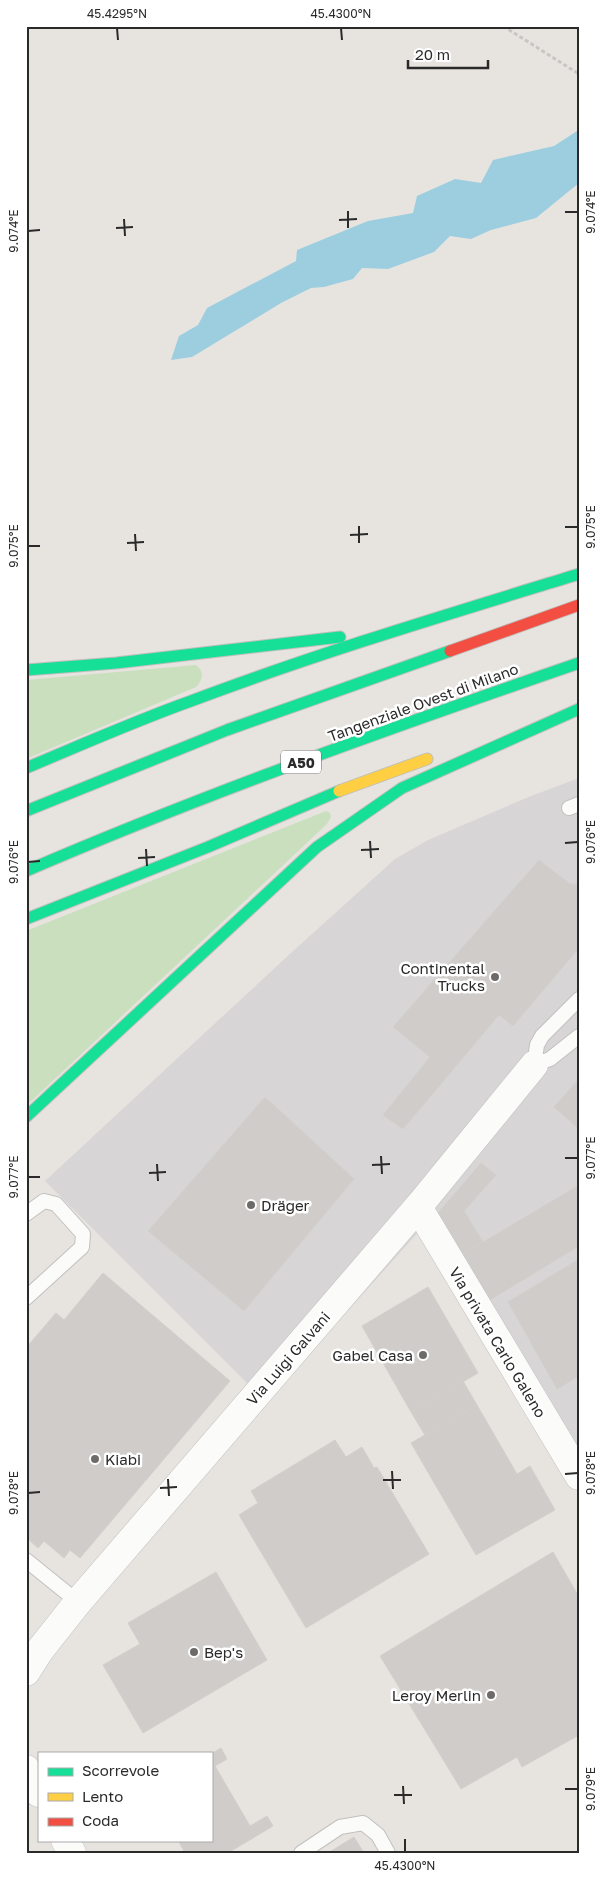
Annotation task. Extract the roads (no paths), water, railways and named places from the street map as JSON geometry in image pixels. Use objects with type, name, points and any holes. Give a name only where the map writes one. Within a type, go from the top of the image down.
[{"type":"highway","points":[[26,768],[142,719],[401,628],[579,574]]},
{"type":"highway","points":[[26,811],[227,730],[579,604]]},
{"type":"highway","points":[[26,670],[249,649],[401,628]]},
{"type":"highway","name":"Tangenziale Ovest di Milano","points":[[26,871],[242,784],[410,721],[579,663]]},
{"type":"highway","points":[[478,741],[579,707]]},
{"type":"highway","points":[[26,1117],[317,846],[402,788],[579,707]]},
{"type":"highway","points":[[26,919],[208,847],[349,787],[441,754]]},
{"type":"street","name":"Via Luigi Galvani","points":[[31,1660],[78,1602],[418,1207],[534,1064]]},
{"type":"street","name":"Via privata Carlo Galeno","points":[[418,1207],[579,1476]]},
{"type":"lane","points":[[579,999],[542,1036],[537,1046],[534,1064],[550,1059],[579,1036]]},
{"type":"lane","points":[[26,1214],[44,1201],[56,1204],[83,1234],[82,1247],[26,1298]]},
{"type":"lane","points":[[26,1560],[78,1602]]},
{"type":"lane","points":[[301,1853],[340,1827],[363,1823],[378,1835],[388,1853]]},
{"type":"water","points":[[577,131],[579,133],[579,183],[536,218],[491,230],[471,239],[450,236],[434,252],[388,269],[362,268],[353,279],[324,287],[311,288],[281,303],[192,357],[171,360],[179,336],[198,325],[207,308],[296,261],[297,250],[368,221],[413,213],[417,196],[455,179],[481,183],[493,160],[554,146]]},
{"type":"place","name":"Continental Trucks","points":[[495,977]]},
{"type":"place","name":"Dräger","points":[[251,1205]]},
{"type":"place","name":"Gabel Casa","points":[[423,1355]]},
{"type":"place","name":"Kiabi","points":[[95,1459]]},
{"type":"place","name":"Bep's","points":[[194,1652]]},
{"type":"place","name":"Leroy Merlin","points":[[491,1695]]}]
